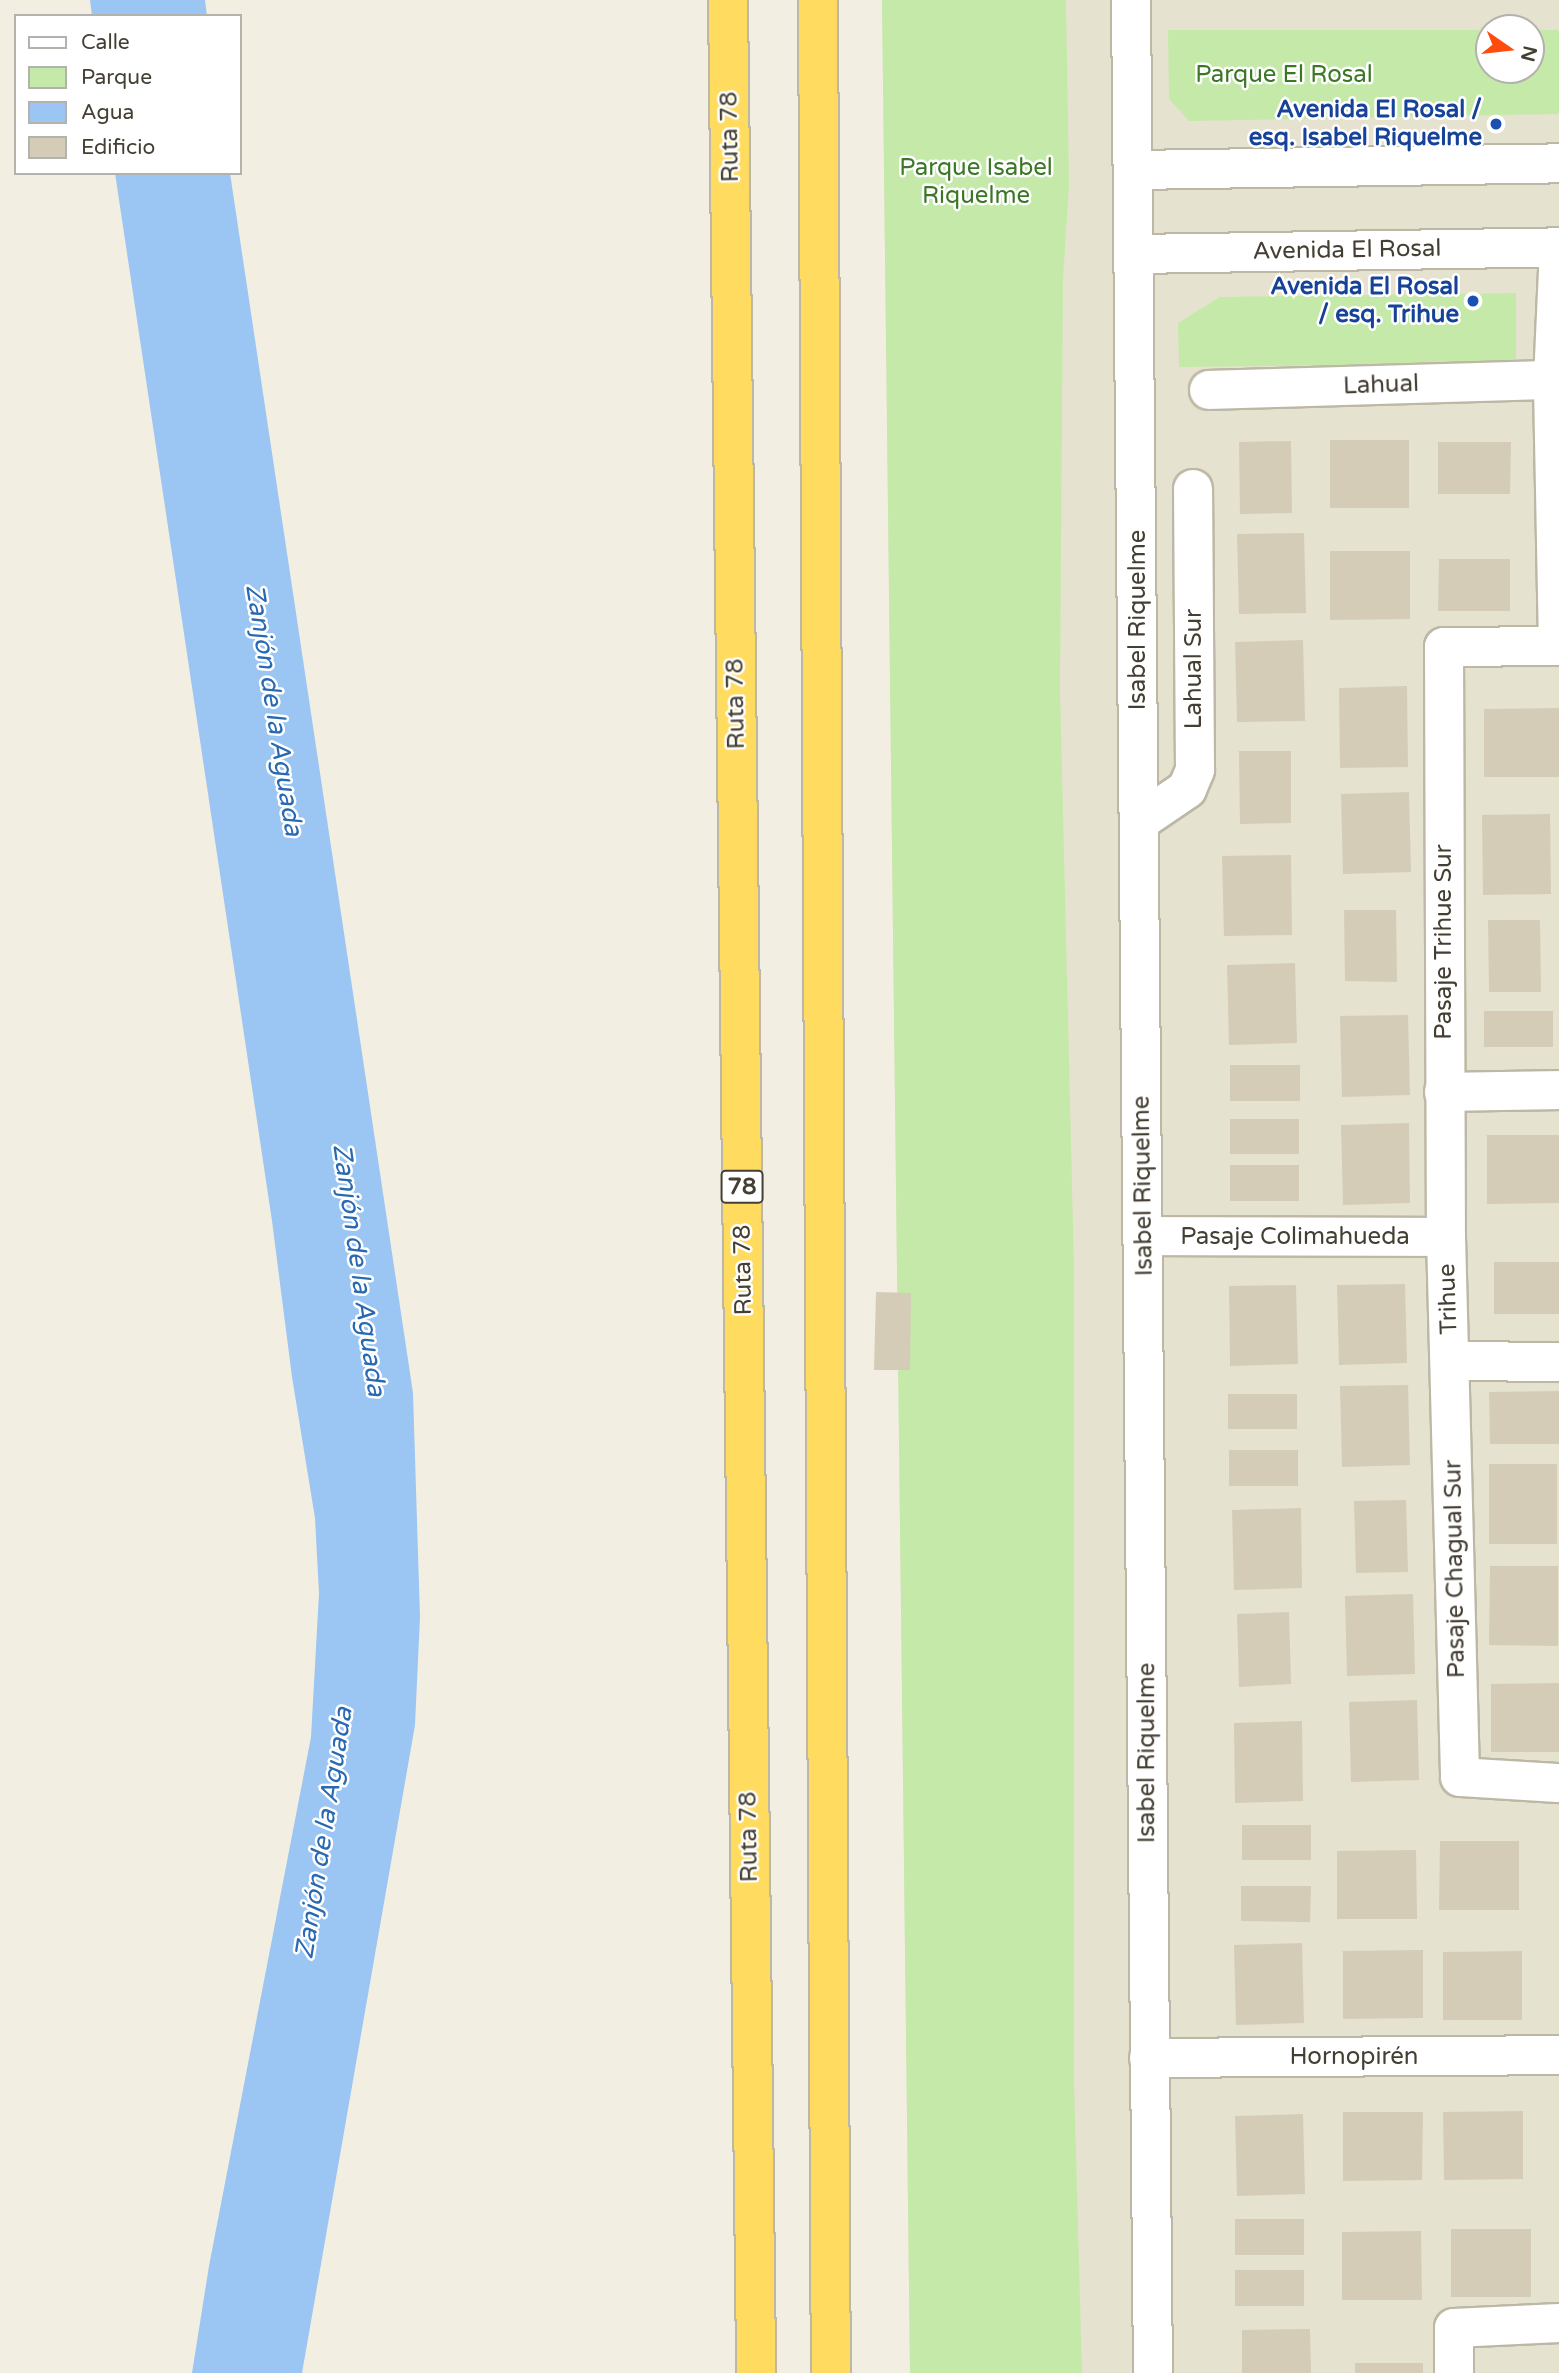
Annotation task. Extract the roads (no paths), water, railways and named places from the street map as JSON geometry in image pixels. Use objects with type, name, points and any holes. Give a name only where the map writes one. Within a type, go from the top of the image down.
[{"type":"highway","name":"Ruta 78","points":[[728,0],[756,2373]]},
{"type":"highway","points":[[818,0],[831,2373]]},
{"type":"street","name":"Isabel Riquelme","points":[[1131,0],[1135,170],[1153,2373]]},
{"type":"street","points":[[1135,170],[1559,163]]},
{"type":"street","points":[[1559,247],[1553,380],[1559,646]]},
{"type":"street","name":"Avenida El Rosal","points":[[1135,254],[1559,247]]},
{"type":"street","name":"Lahual","points":[[1209,390],[1553,380]]},
{"type":"street","name":"Lahual Sur","points":[[1140,821],[1187,789],[1195,770],[1193,489]]},
{"type":"street","name":"Pasaje Trihue Sur","points":[[1446,1237],[1444,647],[1559,646]]},
{"type":"street","points":[[1444,1091],[1559,1090]]},
{"type":"street","name":"Pasaje Colimahueda","points":[[1144,1236],[1446,1237]]},
{"type":"street","name":"Trihue","points":[[1446,1237],[1450,1361]]},
{"type":"street","points":[[1450,1361],[1559,1362]]},
{"type":"street","name":"Pasaje Chagual Sur","points":[[1450,1361],[1460,1777],[1559,1783]]},
{"type":"street","name":"Hornopirén","points":[[1149,2058],[1559,2055]]},
{"type":"street","points":[[1454,2373],[1454,2328],[1559,2323]]},
{"type":"water","points":[[90,0],[205,0],[207,14],[92,14]]},
{"type":"water","name":"Zanjón de la Aguada","points":[[115,175],[230,175],[413,1393],[420,1617],[415,1725],[302,2373],[192,2373],[209,2266],[311,1737],[319,1593],[315,1518],[292,1377],[272,1221]]},
{"type":"place","name":"Avenida El Rosal / esq. Isabel Riquelme","points":[[1496,124]]},
{"type":"place","name":"Avenida El Rosal / esq. Trihue","points":[[1473,301]]},
{"type":"park label","name":"Parque El Rosal","points":[[1284,75]]},
{"type":"park label","name":"Parque Isabel Riquelme","points":[[976,182]]}]
